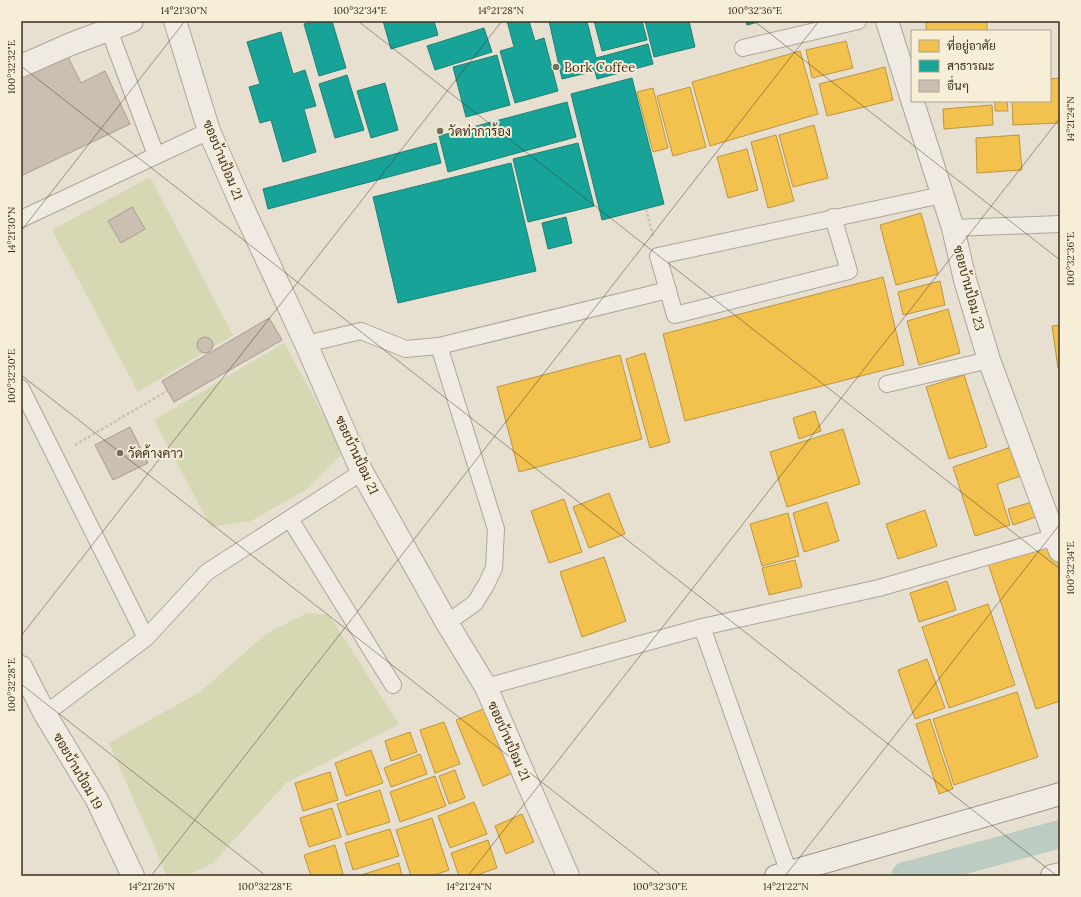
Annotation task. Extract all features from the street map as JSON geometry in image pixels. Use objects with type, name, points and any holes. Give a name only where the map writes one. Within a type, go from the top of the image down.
[{"type":"street","points":[[21,66],[132,21]]},
{"type":"street","name":"ซอยบ้านป้อม 21","points":[[175,21],[209,131],[245,213],[306,344],[362,472],[447,623],[486,686],[568,876]]},
{"type":"street","name":"ซอยบ้านป้อม 23","points":[[887,21],[911,97]]},
{"type":"street","name":"ซอยบ้านป้อม 23","points":[[913,102],[953,228],[965,280],[990,360],[1057,544]]},
{"type":"street","name":"ซอยบ้านป้อม 19","points":[[21,667],[45,714],[97,800],[133,876]]},
{"type":"street","points":[[782,874],[1060,794]]},
{"type":"street","points":[[1052,876],[1060,874]]},
{"type":"lane","points":[[742,48],[858,21]]},
{"type":"lane","points":[[109,30],[156,155]]},
{"type":"lane","points":[[21,219],[209,131]]},
{"type":"lane","points":[[833,217],[849,272],[675,315],[658,256],[833,217],[942,195]]},
{"type":"lane","points":[[953,228],[1060,224]]},
{"type":"lane","points":[[306,344],[361,331],[406,349],[439,346],[668,290]]},
{"type":"lane","points":[[439,346],[496,529],[494,568],[486,586],[475,603],[447,623]]},
{"type":"lane","points":[[887,384],[990,360]]},
{"type":"lane","points":[[21,388],[146,638]]},
{"type":"lane","points":[[45,714],[146,638],[207,572],[362,472]]},
{"type":"lane","points":[[290,519],[394,685]]},
{"type":"lane","points":[[486,686],[702,627],[879,588],[1057,544]]},
{"type":"lane","points":[[702,627],[782,874]]},
{"type":"path","points":[[646,208],[658,256]]},
{"type":"path","points":[[55,457],[167,391]]},
{"type":"green space","points":[[150,177],[233,335],[138,392],[52,230]]},
{"type":"green space","points":[[284,343],[344,452],[307,489],[251,521],[211,527],[154,420]]},
{"type":"green space","points":[[307,613],[329,615],[399,724],[286,783],[213,863],[186,876],[167,876],[109,743],[200,692],[266,634]]},
{"type":"building: ที่อยู่อาศัย","points":[[926,21],[987,21],[987,30],[926,30]]},
{"type":"building: ที่อยู่อาศัย","points":[[846,41],[853,68],[812,78],[806,50]]},
{"type":"building: ที่อยู่อาศัย","points":[[800,51],[818,114],[710,146],[692,82]]},
{"type":"building: ที่อยู่อาศัย","points":[[885,67],[893,100],[827,116],[819,84]]},
{"type":"building: ที่อยู่อาศัย","points":[[1060,78],[1060,123],[1013,125],[1012,102],[1051,102],[1051,79]]},
{"type":"building: ที่อยู่อาศัย","points":[[690,87],[706,147],[673,156],[657,96]]},
{"type":"building: ที่อยู่อาศัย","points":[[653,88],[668,148],[653,152],[637,92]]},
{"type":"building: ที่อยู่อาศัย","points":[[995,102],[1007,102],[1008,111],[995,111]]},
{"type":"building: ที่อยู่อาศัย","points":[[992,105],[993,125],[944,129],[943,109]]},
{"type":"building: ที่อยู่อาศัย","points":[[814,125],[828,178],[793,187],[779,135]]},
{"type":"building: ที่อยู่อาศัย","points":[[776,135],[794,201],[768,208],[751,142]]},
{"type":"building: ที่อยู่อาศัย","points":[[1019,135],[1022,170],[977,173],[976,138]]},
{"type":"building: ที่อยู่อาศัย","points":[[747,149],[758,190],[728,198],[717,157]]},
{"type":"building: ที่อยู่อาศัย","points":[[921,213],[938,274],[896,285],[880,225]]},
{"type":"building: ที่อยู่อาศัย","points":[[883,277],[904,365],[685,421],[663,334]]},
{"type":"building: ที่อยู่อาศัย","points":[[940,281],[945,305],[903,315],[898,292]]},
{"type":"building: ที่อยู่อาศัย","points":[[948,309],[960,353],[919,365],[907,321]]},
{"type":"building: ที่อยู่อาศัย","points":[[1060,325],[1060,368],[1058,368],[1052,326]]},
{"type":"building: ที่อยู่อาศัย","points":[[645,353],[670,442],[650,448],[626,359]]},
{"type":"building: ที่อยู่อาศัย","points":[[620,355],[642,439],[519,472],[497,387]]},
{"type":"building: ที่อยู่อาศัย","points":[[964,375],[987,447],[949,459],[926,387]]},
{"type":"building: ที่อยู่อาศัย","points":[[815,411],[821,431],[799,439],[793,418]]},
{"type":"building: ที่อยู่อาศัย","points":[[843,429],[860,484],[787,507],[770,452]]},
{"type":"building: ที่อยู่อาศัย","points":[[1014,446],[1024,475],[997,484],[1010,525],[975,536],[953,467]]},
{"type":"building: ที่อยู่อาศัย","points":[[609,493],[625,534],[589,548],[573,507]]},
{"type":"building: ที่อยู่อาศัย","points":[[564,499],[582,552],[549,563],[531,511]]},
{"type":"building: ที่อยู่อาศัย","points":[[827,502],[839,541],[804,552],[793,513]]},
{"type":"building: ที่อยู่อาศัย","points":[[1032,502],[1036,517],[1013,525],[1008,509]]},
{"type":"building: ที่อยู่อาศัย","points":[[925,510],[937,546],[898,559],[886,524]]},
{"type":"building: ที่อยู่อาศัย","points":[[788,513],[799,556],[762,566],[750,524]]},
{"type":"building: ที่อยู่อาศัย","points":[[1054,541],[1060,558],[1060,701],[1036,709],[988,563]]},
{"type":"building: ที่อยู่อาศัย","points":[[604,557],[626,621],[582,637],[560,572]]},
{"type":"building: ที่อยู่อาศัย","points":[[795,560],[802,587],[769,595],[762,568]]},
{"type":"building: ที่อยู่อาศัย","points":[[947,581],[956,610],[919,622],[910,593]]},
{"type":"building: ที่อยู่อาศัย","points":[[988,604],[1015,685],[949,708],[922,627]]},
{"type":"building: ที่อยู่อาศัย","points":[[927,659],[945,708],[915,719],[898,670]]},
{"type":"building: ที่อยู่อาศัย","points":[[1017,692],[1038,757],[954,785],[933,719]]},
{"type":"building: ที่อยู่อาศัย","points":[[488,707],[515,772],[483,786],[456,720]]},
{"type":"building: ที่อยู่อาศัย","points":[[930,719],[953,789],[939,794],[916,724]]},
{"type":"building: ที่อยู่อาศัย","points":[[444,722],[460,764],[435,773],[420,730]]},
{"type":"building: ที่อยู่อาศัย","points":[[410,732],[417,752],[391,761],[385,741]]},
{"type":"building: ที่อยู่อาศัย","points":[[371,750],[383,783],[346,796],[335,763]]},
{"type":"building: ที่อยู่อาศัย","points":[[420,754],[427,774],[391,787],[384,768]]},
{"type":"building: ที่อยู่อาศัย","points":[[455,770],[465,798],[449,804],[439,776]]},
{"type":"building: ที่อยู่อาศัย","points":[[330,772],[338,800],[303,811],[295,783]]},
{"type":"building: ที่อยู่อาศัย","points":[[435,776],[446,806],[400,822],[390,792]]},
{"type":"building: ที่อยู่อาศัย","points":[[380,790],[390,822],[347,835],[337,804]]},
{"type":"building: ที่อยู่อาศัย","points":[[474,802],[487,834],[450,848],[438,816]]},
{"type":"building: ที่อยู่อาศัย","points":[[332,808],[341,837],[309,847],[300,818]]},
{"type":"building: ที่อยู่อาศัย","points":[[522,814],[534,842],[506,854],[495,826]]},
{"type":"building: ที่อยู่อาศัย","points":[[432,818],[449,870],[432,876],[411,876],[396,830]]},
{"type":"building: ที่อยู่อาศัย","points":[[390,829],[399,856],[353,870],[345,843]]},
{"type":"building: ที่อยู่อาศัย","points":[[488,840],[497,868],[474,876],[459,876],[451,853]]},
{"type":"building: ที่อยู่อาศัย","points":[[335,845],[343,874],[336,876],[311,876],[304,855]]},
{"type":"building: ที่อยู่อาศัย","points":[[399,863],[402,876],[358,876]]},
{"type":"building: สาธารณะ","points":[[314,21],[332,21],[346,68],[319,76],[304,24]]},
{"type":"building: สาธารณะ","points":[[383,21],[434,21],[438,35],[391,49]]},
{"type":"building: สาธารณะ","points":[[507,21],[529,21],[535,41],[544,38],[558,91],[515,103],[500,51],[514,47]]},
{"type":"building: สาธารณะ","points":[[549,21],[587,21],[596,58],[648,44],[653,64],[597,79],[595,71],[562,79]]},
{"type":"building: สาธารณะ","points":[[594,21],[642,21],[647,40],[602,51]]},
{"type":"building: สาธารณะ","points":[[645,21],[689,21],[695,47],[654,57]]},
{"type":"building: สาธารณะ","points":[[746,21],[762,21],[747,25]]},
{"type":"building: สาธารณะ","points":[[484,28],[492,52],[435,70],[427,46]]},
{"type":"building: สาธารณะ","points":[[281,32],[293,74],[305,70],[316,106],[304,109],[316,152],[283,162],[271,120],[260,123],[249,87],[260,84],[247,42]]},
{"type":"building: สาธารณะ","points":[[497,55],[510,105],[466,117],[453,67]]},
{"type":"building: สาธารณะ","points":[[347,75],[364,130],[335,138],[319,84]]},
{"type":"building: สาธารณะ","points":[[632,78],[664,204],[602,220],[571,94]]},
{"type":"building: สาธารณะ","points":[[385,83],[398,130],[371,138],[357,91]]},
{"type":"building: สาธารณะ","points":[[567,102],[576,137],[448,172],[439,136]]},
{"type":"building: สาธารณะ","points":[[436,143],[441,163],[268,209],[263,189]]},
{"type":"building: สาธารณะ","points":[[578,143],[594,206],[528,222],[513,159]]},
{"type":"building: สาธารณะ","points":[[511,163],[536,271],[398,303],[373,197]]},
{"type":"building: สาธารณะ","points":[[566,217],[572,243],[548,249],[542,223]]},
{"type":"building: อื่นๆ","points":[[67,55],[81,83],[105,71],[130,124],[21,176],[21,77]]},
{"type":"building: อื่นๆ","points":[[132,207],[145,229],[121,243],[108,221]]},
{"type":"building: อื่นๆ","points":[[269,318],[282,340],[174,402],[162,381]]},
{"type":"building: อื่นๆ","points":[[205,337],[211,339],[213,345],[211,351],[205,353],[199,351],[197,345],[199,339]]},
{"type":"building: อื่นๆ","points":[[130,427],[148,463],[113,480],[95,445]]},
{"type":"waterway","points":[[905,876],[1060,834]]},
{"type":"place","name":"Bork Coffee","points":[[556,67]]},
{"type":"place","name":"วัดท่าการ้อง","points":[[440,131]]},
{"type":"place","name":"วัดค้างคาว","points":[[120,453]]}]
